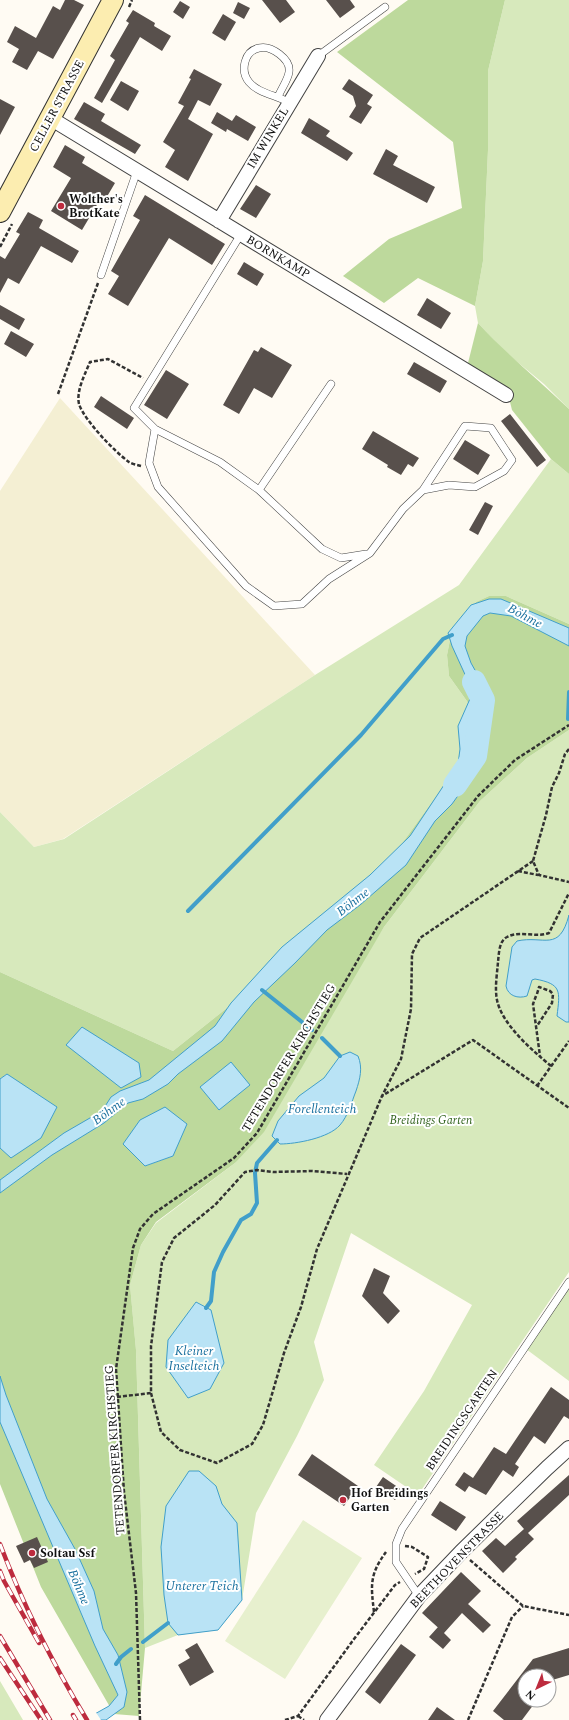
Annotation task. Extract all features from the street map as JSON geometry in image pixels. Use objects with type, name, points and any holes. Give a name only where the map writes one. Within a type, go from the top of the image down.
[{"type":"main road","name":"CELLER STRASSE","points":[[0,212],[113,0]]},
{"type":"street","name":"IM WINKEL","points":[[219,221],[284,100],[318,56]]},
{"type":"street","name":"BORNKAMP","points":[[50,118],[506,394]]},
{"type":"street","name":"BEETHOVENSTRASSE","points":[[327,1720],[419,1596],[547,1468],[569,1448]]},
{"type":"lane","points":[[318,56],[385,7]]},
{"type":"lane","points":[[260,48],[266,48],[278,53],[286,60],[290,71],[284,100],[258,89],[250,83],[245,76],[245,61],[253,51],[260,48]]},
{"type":"lane","points":[[101,275],[137,171]]},
{"type":"lane","points":[[241,234],[134,408],[155,429],[220,462],[259,490],[322,549],[341,558],[370,553]]},
{"type":"lane","points":[[259,490],[331,384]]},
{"type":"lane","points":[[155,429],[149,463],[158,487],[246,586],[274,606],[302,604],[329,579],[370,553],[403,508],[423,490],[465,426],[490,428],[512,460],[504,471],[475,487],[449,485],[423,490]]},
{"type":"lane","name":"BREIDINGSGARTEN","points":[[419,1596],[396,1562],[396,1544],[402,1529],[569,1282]]},
{"type":"path","points":[[58,394],[101,275]]},
{"type":"path","points":[[149,463],[140,466],[130,463],[90,423],[79,403],[81,383],[90,362],[108,359],[151,382]]},
{"type":"path","name":"TETENDORFER KIRCHSTIEG","points":[[140,1720],[136,1593],[124,1492],[116,1369],[133,1248],[140,1229],[153,1214],[234,1158],[257,1133],[385,916],[478,796],[515,760],[569,725]]},
{"type":"path","points":[[539,875],[533,861],[552,787],[559,773],[565,754],[569,749]]},
{"type":"path","points":[[347,1174],[312,1171],[273,1172],[256,1170],[245,1172],[215,1204],[174,1238],[162,1262],[151,1346],[151,1393],[161,1432],[180,1450],[217,1463],[252,1444],[263,1425],[284,1353],[301,1307],[316,1249],[347,1174],[382,1096],[401,1059],[411,1009],[412,954],[420,938],[533,861]]},
{"type":"path","points":[[518,871],[569,882]]},
{"type":"path","points":[[551,1066],[504,1019],[498,1004],[496,990],[499,951],[501,942],[506,937],[514,934],[544,935],[549,933],[569,893]]},
{"type":"path","points":[[537,1026],[552,1002],[553,994],[550,991],[539,987],[533,1004],[537,1026],[537,1044],[540,1056]]},
{"type":"path","points":[[382,1096],[473,1040],[569,1108]]},
{"type":"path","points":[[537,1086],[569,1041]]},
{"type":"path","points":[[117,1397],[151,1393]]},
{"type":"path","points":[[462,1552],[523,1606],[569,1615]]},
{"type":"path","points":[[468,1720],[512,1617],[523,1606]]},
{"type":"path","points":[[285,1720],[298,1716],[374,1612]]},
{"type":"path","points":[[298,1716],[304,1720]]},
{"type":"shaded area","points":[[60,398],[315,675],[63,839],[34,847],[0,812],[0,491]]},
{"type":"green space","points":[[408,0],[505,0],[488,71],[488,150],[483,261],[475,306],[418,278],[384,303],[343,276],[389,239],[462,208],[453,142],[337,52]]},
{"type":"green space","points":[[505,0],[569,0],[569,409],[544,384],[503,350],[478,323],[475,306],[483,261],[488,150],[488,71]]},
{"type":"green space","points":[[478,323],[511,356],[569,409],[569,474],[551,459],[512,410],[508,394],[468,363]]},
{"type":"green space","points":[[551,459],[569,474],[569,624],[506,596],[489,596],[476,602],[452,630],[447,655],[449,676],[474,711],[469,751],[390,860],[242,996],[173,1051],[0,972],[0,812],[34,847],[64,839],[315,675],[459,585]]},
{"type":"green space","points":[[489,596],[506,596],[569,624],[569,730],[527,758],[480,801],[384,927],[264,1132],[235,1163],[156,1222],[141,1245],[130,1285],[136,1350],[145,1648],[139,1716],[114,1714],[41,1587],[0,1484],[0,1148],[11,1157],[7,1074],[0,1079],[0,972],[173,1051],[242,996],[390,860],[469,751],[474,711],[449,676],[447,655],[452,630],[476,602]],"holes":[[[123,1144],[173,1156],[145,1166]]]},
{"type":"green space","name":"Breidings Garten","points":[[569,730],[569,1272],[418,1495],[374,1465],[424,1391],[472,1305],[351,1233],[314,1342],[324,1380],[297,1436],[256,1513],[242,1600],[218,1630],[178,1635],[145,1648],[136,1350],[130,1285],[141,1245],[156,1223],[235,1163],[384,927],[480,801],[527,758]]},
{"type":"green space","points":[[569,1286],[569,1381],[526,1349]]},
{"type":"green space","points":[[303,1520],[362,1558],[285,1679],[225,1641]]},
{"type":"green space","points":[[0,1681],[23,1720],[0,1720]]},
{"type":"water","points":[[489,599],[501,599],[569,628],[569,646],[511,616],[490,613],[483,616],[467,636],[465,646],[471,663],[480,679],[485,696],[484,707],[477,721],[473,762],[462,790],[452,804],[435,821],[406,865],[360,905],[327,930],[254,1002],[222,1041],[178,1074],[168,1084],[143,1099],[128,1103],[104,1123],[52,1155],[0,1193],[0,1180],[64,1133],[102,1111],[111,1097],[120,1091],[149,1080],[215,1026],[231,1003],[282,947],[370,875],[410,836],[458,764],[460,749],[458,726],[473,692],[452,646],[448,633],[471,605]]},
{"type":"water","points":[[569,915],[569,1022],[566,1022],[557,1016],[559,1000],[557,990],[555,986],[550,983],[535,979],[532,980],[527,996],[520,997],[511,994],[506,986],[512,947],[517,941],[549,940],[555,938],[565,927]]},
{"type":"water","points":[[82,1027],[139,1063],[141,1077],[121,1088],[66,1045]]},
{"type":"water","name":"Forellenteich","points":[[350,1052],[358,1056],[360,1060],[359,1082],[350,1108],[340,1125],[335,1130],[320,1137],[295,1143],[280,1144],[272,1136],[278,1121],[299,1096],[324,1078],[340,1056]]},
{"type":"water","points":[[231,1062],[250,1085],[219,1110],[200,1087]]},
{"type":"water","points":[[7,1074],[57,1107],[41,1138],[11,1158],[0,1148],[0,1079]]},
{"type":"water","points":[[165,1107],[187,1124],[173,1156],[145,1166],[123,1144],[140,1120]]},
{"type":"water","name":"Kleiner Inselteich","points":[[196,1302],[211,1310],[224,1363],[210,1389],[188,1398],[166,1367],[168,1340]]},
{"type":"water","points":[[0,1376],[47,1499],[75,1549],[94,1591],[103,1629],[118,1655],[127,1692],[124,1707],[106,1720],[84,1720],[109,1706],[118,1695],[95,1646],[0,1422]]},
{"type":"water","name":"Unterer Teich","points":[[189,1471],[199,1471],[216,1486],[222,1504],[237,1523],[242,1600],[218,1630],[178,1635],[168,1623],[164,1595],[161,1547],[166,1506]]},
{"type":"pier","points":[[95,1711],[101,1720],[82,1720],[83,1718]]},
{"type":"building","points":[[65,0],[74,0],[84,5],[53,59],[38,51],[27,70],[12,62],[19,49],[7,42],[15,26],[36,38],[53,6],[60,10]]},
{"type":"building","points":[[262,0],[286,0],[295,12],[280,23]]},
{"type":"building","points":[[326,0],[350,0],[355,7],[340,18]]},
{"type":"building","points":[[180,1],[190,7],[183,19],[173,12]]},
{"type":"building","points":[[238,2],[250,8],[244,19],[233,13]]},
{"type":"building","points":[[133,10],[155,23],[154,26],[171,36],[162,51],[140,37],[102,103],[94,98],[115,60],[110,56],[129,23],[126,21]]},
{"type":"building","points":[[223,14],[236,22],[225,41],[212,33]]},
{"type":"building","points":[[194,69],[222,84],[210,106],[198,100],[188,119],[213,134],[188,181],[165,167],[175,150],[163,142],[184,106],[178,103],[191,79],[189,78]]},
{"type":"building","points":[[349,79],[373,95],[367,104],[372,107],[361,124],[349,117],[356,106],[353,96],[342,89]]},
{"type":"building","points":[[121,81],[139,91],[128,111],[110,100]]},
{"type":"building","points":[[0,99],[15,107],[0,135]]},
{"type":"building","points":[[84,102],[105,114],[101,121],[141,145],[135,154],[74,119]]},
{"type":"building","points":[[217,112],[232,121],[236,115],[256,127],[248,141],[227,129],[226,132],[211,123]]},
{"type":"building","points":[[309,118],[330,131],[326,136],[353,153],[347,161],[301,133]]},
{"type":"building","points":[[65,145],[85,157],[82,163],[115,183],[105,200],[101,198],[82,230],[51,211],[71,178],[53,167]]},
{"type":"building","points":[[386,149],[398,156],[393,165],[435,187],[427,203],[373,174]]},
{"type":"building","points":[[256,185],[271,194],[256,218],[240,209]]},
{"type":"building","points":[[145,195],[225,244],[212,265],[169,238],[128,306],[108,294],[119,276],[111,271],[140,220],[133,216]]},
{"type":"building","points":[[28,212],[43,220],[39,228],[79,251],[72,263],[41,246],[19,284],[8,278],[0,293],[0,256],[5,259],[20,234],[16,232]]},
{"type":"building","points":[[244,262],[264,274],[257,286],[237,274]]},
{"type":"building","points":[[427,298],[451,313],[441,329],[417,315]]},
{"type":"building","points":[[0,305],[25,319],[19,330],[0,319]]},
{"type":"building","points":[[11,331],[34,344],[26,357],[4,344]]},
{"type":"building","points":[[261,347],[292,365],[272,398],[254,388],[239,414],[223,405],[254,350],[258,352]]},
{"type":"building","points":[[414,362],[447,381],[440,393],[407,374]]},
{"type":"building","points":[[166,370],[189,384],[167,419],[144,405]]},
{"type":"building","points":[[101,396],[134,418],[127,429],[94,407]]},
{"type":"building","points":[[510,414],[546,460],[537,467],[501,421]]},
{"type":"building","points":[[373,431],[419,458],[413,467],[408,464],[401,475],[362,449]]},
{"type":"building","points":[[465,440],[490,455],[478,475],[453,459]]},
{"type":"building","points":[[485,502],[493,506],[478,535],[469,530]]},
{"type":"building","points":[[374,1268],[390,1276],[383,1293],[400,1311],[388,1324],[362,1296]]},
{"type":"building","points":[[551,1387],[569,1400],[569,1419],[564,1416],[545,1444],[534,1436],[515,1464],[519,1467],[513,1477],[503,1470],[486,1495],[469,1486],[465,1492],[455,1485],[464,1472],[473,1478],[494,1447],[506,1454]]},
{"type":"building","points":[[312,1454],[358,1486],[344,1506],[298,1475]]},
{"type":"building","points":[[569,1475],[569,1495],[528,1533],[534,1539],[515,1557],[517,1559],[503,1573],[482,1551],[496,1538],[505,1546],[524,1529],[517,1521]]},
{"type":"building","points":[[383,1477],[402,1490],[395,1500],[376,1487]]},
{"type":"building","points":[[440,1501],[466,1517],[456,1531],[431,1515]]},
{"type":"building","name":"Soltau Ssf","points":[[37,1537],[48,1562],[34,1568],[30,1560],[24,1563],[16,1546]]},
{"type":"building","points":[[461,1572],[481,1591],[468,1604],[491,1625],[483,1633],[462,1613],[444,1633],[422,1613]]},
{"type":"building","points":[[438,1627],[451,1640],[443,1649],[429,1637]]},
{"type":"building","points":[[197,1643],[214,1672],[190,1686],[178,1665],[190,1658],[185,1650]]},
{"type":"building","points":[[401,1644],[416,1655],[380,1704],[365,1692]]},
{"type":"building","points":[[569,1648],[569,1675],[557,1679],[557,1668],[526,1668],[533,1659]]},
{"type":"building","points":[[517,1680],[517,1708],[531,1708],[522,1720],[504,1720],[493,1711]]},
{"type":"building","points":[[437,1707],[455,1720],[428,1720]]},
{"type":"waterway","points":[[188,911],[361,735],[443,639],[452,635]]},
{"type":"waterway","name":"Böhme","points":[[455,785],[475,756],[483,700],[474,682]]},
{"type":"waterway","points":[[568,719],[569,692]]},
{"type":"waterway","points":[[262,990],[312,1030]]},
{"type":"waterway","points":[[322,1038],[340,1056]]},
{"type":"waterway","points":[[206,1308],[211,1301],[214,1272],[223,1252],[241,1220],[251,1214],[257,1203],[255,1173],[257,1163],[277,1140]]},
{"type":"waterway","points":[[143,1642],[168,1623]]},
{"type":"waterway","points":[[116,1664],[121,1657],[131,1649]]},
{"type":"railway","points":[[0,1544],[39,1634],[87,1720]]},
{"type":"railway","points":[[0,1571],[4,1581],[39,1643]]},
{"type":"railway","points":[[0,1636],[50,1720]]},
{"type":"railway","points":[[0,1658],[41,1720]]},
{"type":"railway","points":[[73,1715],[76,1720]]},
{"type":"place","name":"Wolther's BrotKate","points":[[61,206]]},
{"type":"place","name":"Hof Breidings Garten","points":[[343,1500]]},
{"type":"place","name":"Soltau Ssf","points":[[32,1553]]}]
